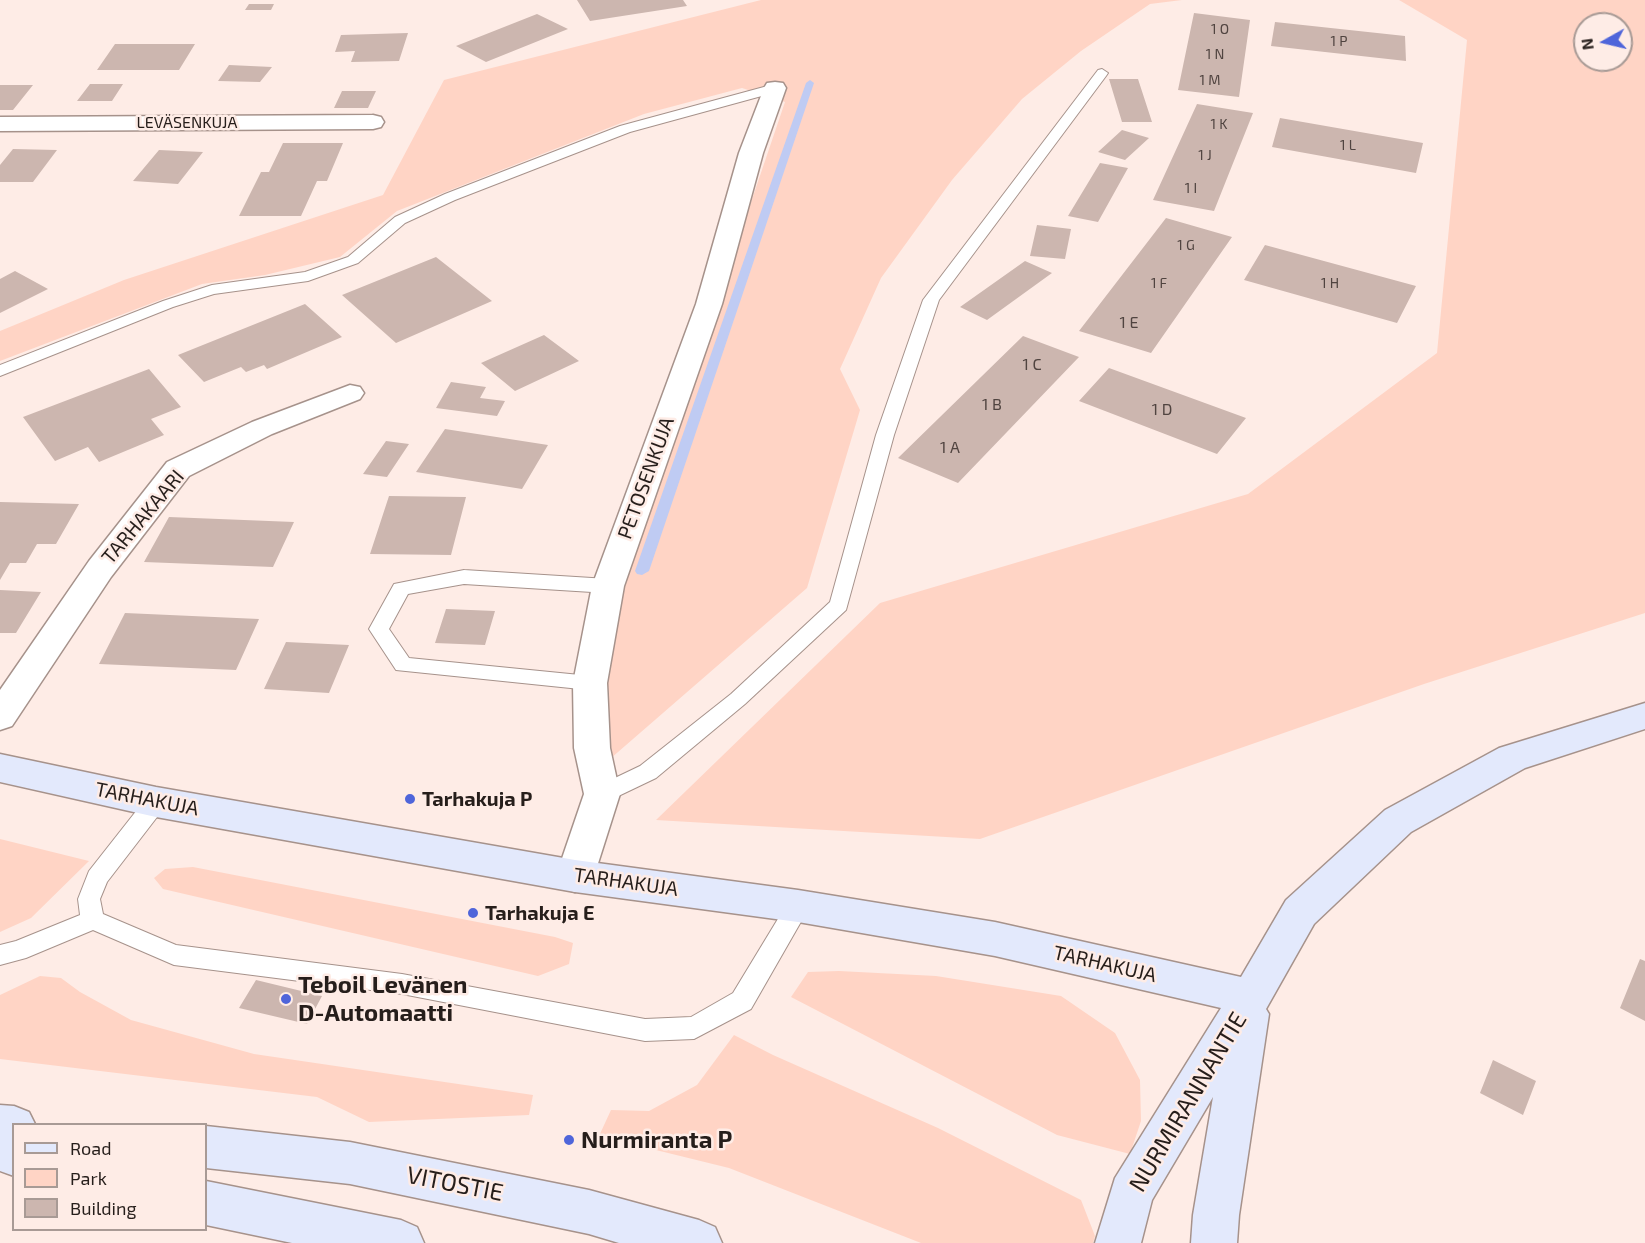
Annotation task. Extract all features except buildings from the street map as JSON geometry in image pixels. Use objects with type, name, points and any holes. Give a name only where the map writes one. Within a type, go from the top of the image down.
[{"type":"street","name":"PETOSENKUJA","points":[[602,794],[592,748],[590,683],[608,586],[709,304],[750,153],[775,88]]},
{"type":"street","name":"LEVÄSENKUJA","points":[[0,124],[373,123]]},
{"type":"street","name":"TARHAKAARI","points":[[0,717],[100,569],[178,469],[262,428],[350,393]]},
{"type":"street","name":"NURMIRANNANTIE","points":[[1118,1243],[1131,1193],[1251,998],[1300,912],[1398,821],[1512,758],[1645,716]]},
{"type":"street","name":"TARHAKUJA","points":[[0,768],[156,802],[575,876],[798,906],[995,939],[1251,998]]},
{"type":"street","points":[[575,876],[602,794]]},
{"type":"street","name":"NURMIRANNANTIE","points":[[1214,1243],[1216,1215],[1251,998]]},
{"type":"street","name":"VITOSTIE","points":[[207,1147],[350,1163],[589,1212],[699,1243]]},
{"type":"street","points":[[207,1203],[401,1243]]},
{"type":"lane","points":[[602,794],[648,772],[738,699],[839,605],[885,435],[931,300],[1102,73]]},
{"type":"lane","points":[[0,371],[168,304],[201,294],[308,276],[353,260],[400,220],[450,197],[626,129],[775,88]]},
{"type":"lane","points":[[590,683],[403,665],[379,629],[401,588],[464,577],[608,586]]},
{"type":"lane","points":[[93,920],[89,899],[97,878],[156,802]]},
{"type":"lane","points":[[0,955],[18,951],[93,920],[174,955],[402,984],[645,1030],[694,1028],[742,1001],[798,906]]},
{"type":"green space","points":[[761,0],[1182,0],[1150,4],[1081,51],[1022,99],[952,180],[881,278],[840,369],[860,410],[807,588],[595,772],[617,597],[785,102],[742,88],[644,114],[397,211],[340,257],[265,275],[202,284],[0,361],[0,331],[124,280],[383,195],[444,80]]},
{"type":"green space","points":[[1399,0],[1645,0],[1645,613],[1424,684],[980,839],[656,820],[880,603],[1248,494],[1437,353],[1467,40]]},
{"type":"green space","points":[[0,839],[89,861],[31,918],[0,932]]},
{"type":"green space","points":[[193,867],[555,937],[573,943],[569,964],[538,976],[163,889],[154,878],[165,869]]},
{"type":"green space","points":[[839,971],[936,976],[1061,996],[1115,1033],[1140,1080],[1141,1121],[1130,1154],[1057,1135],[791,997],[808,972]]},
{"type":"green space","points":[[40,976],[61,978],[80,992],[131,1020],[254,1054],[533,1095],[529,1115],[369,1122],[317,1097],[0,1059],[0,995]]},
{"type":"green space","points":[[734,1035],[773,1055],[938,1128],[1081,1200],[1095,1236],[1093,1243],[921,1243],[729,1168],[599,1136],[611,1110],[649,1111],[697,1085]]},
{"type":"waterway","points":[[642,571],[810,83]]},
{"type":"place","name":"Tarhakuja P","points":[[410,799]]},
{"type":"place","name":"Tarhakuja E","points":[[473,913]]},
{"type":"place","name":"Teboil Levänen D-Automaatti","points":[[286,999]]},
{"type":"place","name":"Nurmiranta P","points":[[569,1140]]}]
